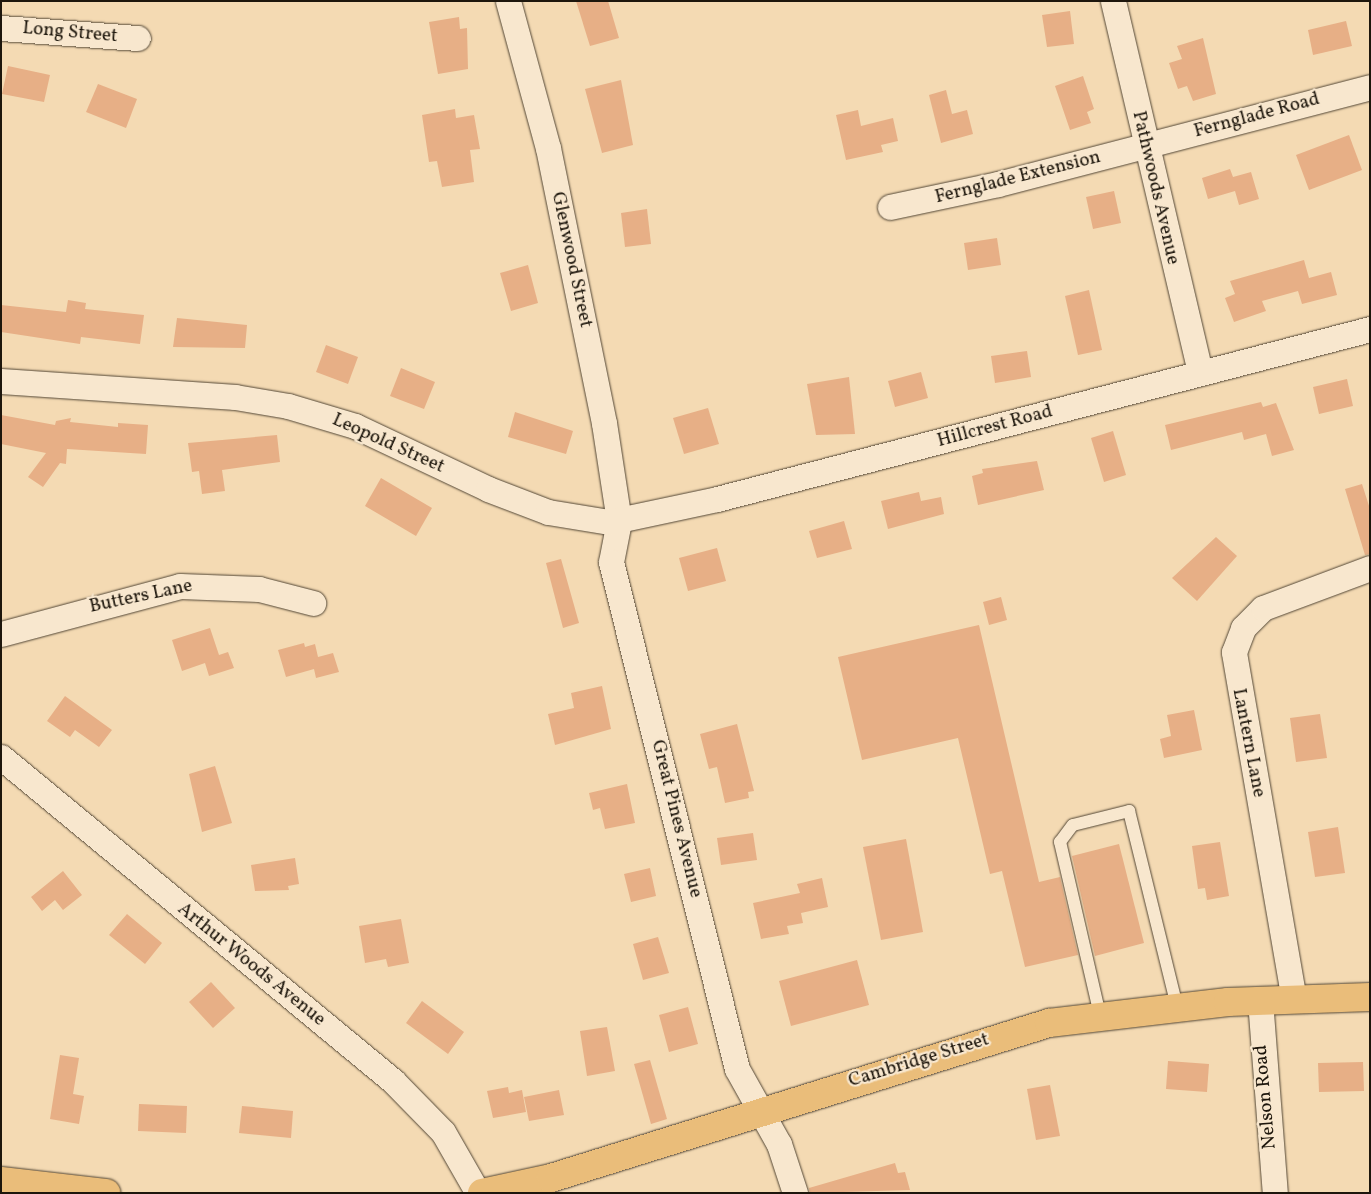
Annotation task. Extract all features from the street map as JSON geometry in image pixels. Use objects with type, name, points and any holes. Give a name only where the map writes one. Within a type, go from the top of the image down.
[{"type":"main road","name":"Cambridge Street","points":[[482,1193],[540,1187],[760,1112],[1011,1032],[1100,1015],[1177,1007],[1260,1000],[1370,997]]},
{"type":"main road","points":[[1,1181],[106,1193]]},
{"type":"street","name":"Glenwood Street","points":[[508,1],[548,148],[604,423],[619,521]]},
{"type":"street","name":"Pathwoods Avenue","points":[[1113,1],[1145,146],[1200,374]]},
{"type":"street","name":"Long Street","points":[[1,28],[138,38]]},
{"type":"street","name":"Fernglade Road","points":[[1145,146],[1370,87]]},
{"type":"street","name":"Fernglade Extension","points":[[890,206],[975,190],[1145,146]]},
{"type":"street","name":"Hillcrest Road","points":[[619,521],[1370,329]]},
{"type":"street","name":"Leopold Street","points":[[1,381],[235,397],[288,406],[356,426],[488,489],[548,512],[591,523],[619,521]]},
{"type":"street","name":"Great Pines Avenue","points":[[619,521],[611,562],[737,1069],[779,1144],[795,1193]]},
{"type":"street","name":"Lantern Lane","points":[[1294,1000],[1234,652],[1243,628],[1263,608],[1370,568]]},
{"type":"street","name":"Butters Lane","points":[[1,634],[180,586],[259,589],[313,603]]},
{"type":"street","name":"Arthur Woods Avenue","points":[[1,757],[393,1081],[443,1132],[478,1193]]},
{"type":"street","name":"Nelson Road","points":[[1260,1000],[1275,1193]]},
{"type":"lane","points":[[1100,1015],[1060,842],[1073,826],[1129,811],[1177,1007]]},
{"type":"building","points":[[576,1],[608,1],[619,38],[590,46]]},
{"type":"building","points":[[1070,11],[1074,44],[1047,47],[1042,15]]},
{"type":"building","points":[[459,17],[460,29],[467,28],[468,69],[438,74],[429,22]]},
{"type":"building","points":[[1346,21],[1352,46],[1313,55],[1308,30]]},
{"type":"building","points":[[1203,38],[1216,94],[1193,101],[1187,86],[1178,89],[1169,63],[1182,59],[1177,46]]},
{"type":"building","points":[[8,66],[50,75],[44,102],[2,94]]},
{"type":"building","points":[[1083,76],[1094,109],[1087,112],[1091,123],[1070,130],[1055,86]]},
{"type":"building","points":[[621,80],[633,145],[602,153],[585,89]]},
{"type":"building","points":[[98,84],[137,99],[126,128],[86,112]]},
{"type":"building","points":[[946,90],[952,114],[967,110],[973,134],[941,143],[929,95]]},
{"type":"building","points":[[455,109],[456,118],[474,115],[480,149],[470,150],[474,182],[442,187],[437,161],[429,162],[422,115]]},
{"type":"building","points":[[858,110],[861,126],[893,118],[898,141],[881,145],[883,152],[846,160],[836,115]]},
{"type":"building","points":[[1349,135],[1362,170],[1309,190],[1296,155]]},
{"type":"building","points":[[1230,169],[1233,177],[1251,172],[1259,199],[1239,205],[1235,191],[1208,199],[1202,178]]},
{"type":"building","points":[[1114,191],[1121,223],[1093,229],[1086,197]]},
{"type":"building","points":[[647,209],[651,244],[625,247],[621,213]]},
{"type":"building","points":[[997,238],[1001,265],[968,270],[964,243]]},
{"type":"building","points":[[1304,260],[1309,278],[1331,272],[1337,295],[1302,304],[1298,291],[1262,301],[1266,311],[1234,322],[1225,298],[1235,294],[1230,281]]},
{"type":"building","points":[[528,265],[538,303],[511,311],[500,273]]},
{"type":"building","points":[[1089,290],[1102,350],[1078,355],[1065,296]]},
{"type":"building","points":[[68,300],[86,303],[85,309],[144,315],[140,344],[81,337],[80,344],[1,332],[1,305],[66,312]]},
{"type":"building","points":[[177,318],[247,325],[245,348],[173,347]]},
{"type":"building","points":[[326,345],[358,357],[348,384],[316,372]]},
{"type":"building","points":[[1027,351],[1031,377],[995,383],[991,356]]},
{"type":"building","points":[[401,368],[435,382],[424,409],[390,396]]},
{"type":"building","points":[[921,372],[928,398],[895,407],[888,381]]},
{"type":"building","points":[[849,377],[855,434],[816,435],[807,384]]},
{"type":"building","points":[[1347,379],[1353,406],[1319,414],[1313,387]]},
{"type":"building","points":[[1261,402],[1263,407],[1276,403],[1294,450],[1272,456],[1266,434],[1244,440],[1242,432],[1171,450],[1165,425]]},
{"type":"building","points":[[708,408],[719,444],[684,454],[673,418]]},
{"type":"building","points":[[515,412],[573,431],[566,454],[508,437]]},
{"type":"building","points":[[1,415],[55,425],[56,421],[71,418],[70,422],[118,427],[118,423],[148,425],[146,454],[67,449],[66,464],[60,463],[43,487],[28,477],[46,453],[1,444]]},
{"type":"building","points":[[1113,431],[1126,475],[1104,482],[1091,438]]},
{"type":"building","points":[[277,435],[280,462],[222,470],[225,491],[202,494],[199,471],[192,472],[188,443]]},
{"type":"building","points":[[1037,461],[1044,490],[978,505],[972,476],[983,473],[982,469]]},
{"type":"building","points":[[381,478],[432,508],[416,536],[365,506]]},
{"type":"building","points":[[1362,484],[1370,509],[1370,554],[1365,555],[1345,489]]},
{"type":"building","points":[[919,492],[921,501],[941,497],[944,514],[888,529],[881,501]]},
{"type":"building","points":[[844,521],[852,549],[817,558],[809,531]]},
{"type":"building","points":[[1216,537],[1237,556],[1197,601],[1172,578]]},
{"type":"building","points":[[717,548],[726,581],[688,591],[679,558]]},
{"type":"building","points":[[561,559],[579,623],[563,628],[546,563]]},
{"type":"building","points":[[1001,597],[1007,620],[989,625],[983,602]]},
{"type":"building","points":[[979,625],[1039,882],[1060,877],[1078,955],[1025,967],[1002,871],[990,874],[958,738],[862,760],[838,657]]},
{"type":"building","points":[[210,628],[219,655],[228,652],[234,668],[209,676],[205,663],[182,671],[172,640]]},
{"type":"building","points":[[304,643],[305,647],[315,644],[318,657],[333,653],[339,672],[316,678],[314,669],[286,677],[278,650]]},
{"type":"building","points":[[602,686],[611,729],[555,745],[548,714],[574,708],[571,693]]},
{"type":"building","points":[[65,696],[112,730],[99,747],[75,730],[70,737],[47,721]]},
{"type":"building","points":[[1194,710],[1202,750],[1164,758],[1160,739],[1171,736],[1167,715]]},
{"type":"building","points":[[1320,714],[1327,758],[1296,762],[1290,718]]},
{"type":"building","points":[[737,724],[754,791],[748,792],[749,798],[725,803],[717,767],[709,769],[700,734]]},
{"type":"building","points":[[215,766],[232,823],[202,832],[189,774]]},
{"type":"building","points":[[627,784],[635,823],[605,829],[600,808],[593,810],[589,793]]},
{"type":"building","points":[[1338,827],[1345,873],[1315,877],[1308,832]]},
{"type":"building","points":[[753,833],[757,860],[721,865],[717,838]]},
{"type":"building","points":[[906,839],[923,932],[881,940],[863,847]]},
{"type":"building","points":[[1220,842],[1229,896],[1207,900],[1205,888],[1198,889],[1192,846]]},
{"type":"building","points":[[1119,844],[1144,943],[1095,956],[1072,856]]},
{"type":"building","points":[[295,858],[299,884],[288,886],[289,890],[255,891],[251,865]]},
{"type":"building","points":[[650,868],[656,896],[631,902],[624,874]]},
{"type":"building","points":[[63,871],[82,895],[63,910],[55,900],[42,911],[31,897]]},
{"type":"building","points":[[822,878],[828,907],[801,913],[803,923],[787,926],[789,934],[761,939],[753,903],[800,893],[797,884]]},
{"type":"building","points":[[127,914],[162,943],[145,964],[109,935]]},
{"type":"building","points":[[401,919],[409,963],[388,967],[386,959],[365,963],[359,926]]},
{"type":"building","points":[[658,937],[669,973],[643,980],[633,944]]},
{"type":"building","points":[[857,960],[869,1005],[791,1026],[779,981]]},
{"type":"building","points":[[211,982],[235,1008],[213,1028],[189,1002]]},
{"type":"building","points":[[422,1001],[464,1032],[448,1054],[406,1023]]},
{"type":"building","points":[[688,1007],[698,1044],[669,1052],[659,1015]]},
{"type":"building","points":[[607,1027],[615,1071],[587,1076],[580,1031]]},
{"type":"building","points":[[60,1055],[79,1058],[73,1094],[84,1096],[79,1124],[50,1119]]},
{"type":"building","points":[[650,1060],[667,1119],[651,1124],[634,1064]]},
{"type":"building","points":[[1168,1061],[1209,1064],[1207,1092],[1166,1089]]},
{"type":"building","points":[[1363,1062],[1364,1091],[1319,1092],[1318,1063]]},
{"type":"building","points":[[1050,1085],[1060,1136],[1036,1140],[1027,1089]]},
{"type":"building","points":[[508,1087],[509,1093],[522,1090],[526,1112],[493,1118],[487,1091]]},
{"type":"building","points":[[559,1090],[564,1115],[529,1121],[524,1097]]},
{"type":"building","points":[[139,1104],[187,1106],[186,1133],[138,1131]]},
{"type":"building","points":[[242,1106],[293,1111],[291,1138],[239,1133]]},
{"type":"building","points":[[895,1163],[898,1173],[905,1172],[910,1190],[810,1193],[809,1188]]}]
